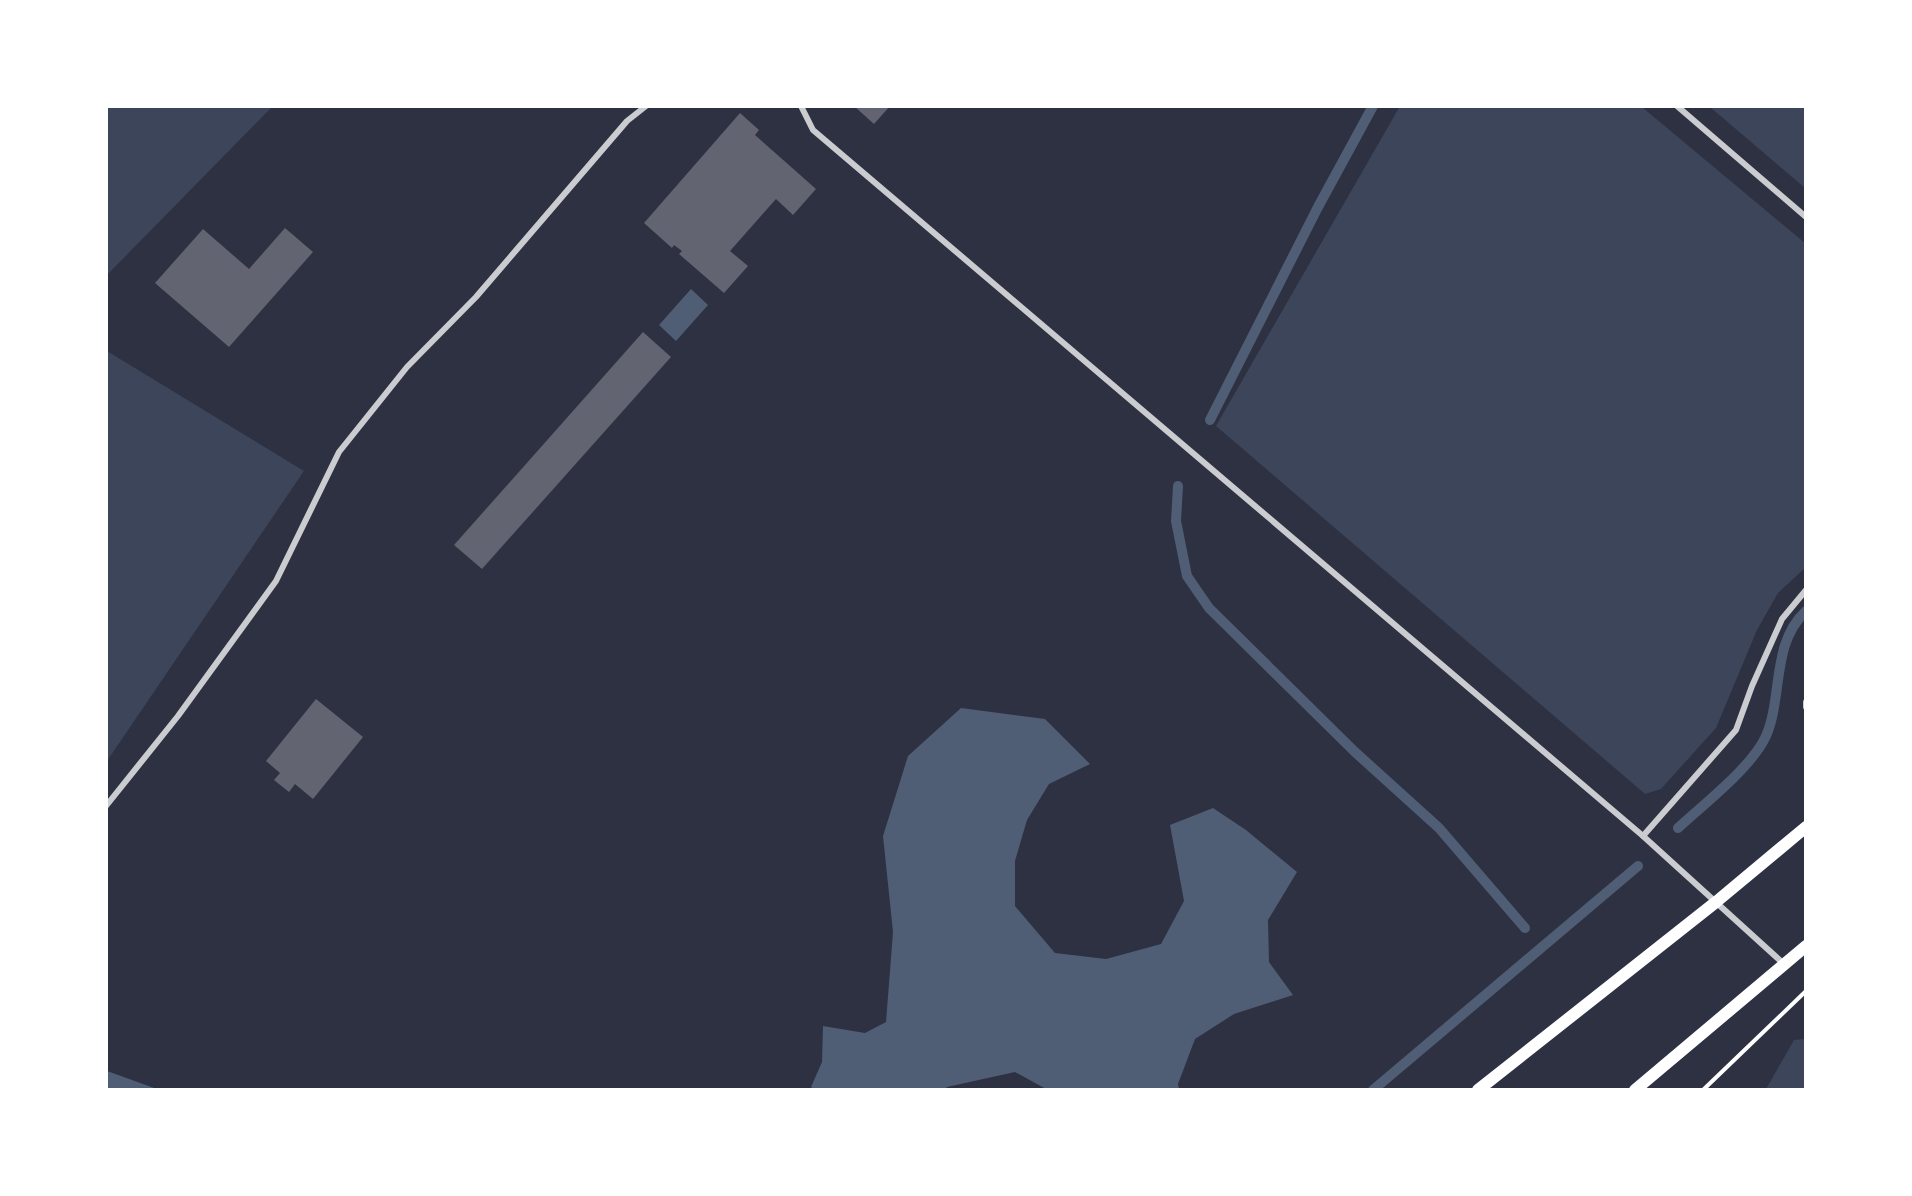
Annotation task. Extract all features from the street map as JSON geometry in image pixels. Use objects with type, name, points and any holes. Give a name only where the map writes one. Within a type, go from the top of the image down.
[{"type":"main road","points":[[1478,1089],[1716,902],[1806,827]]},
{"type":"main road","points":[[1635,1089],[1806,946]]},
{"type":"street","points":[[106,806],[178,716],[276,581],[339,452],[407,367],[476,297],[627,121],[646,106]]},
{"type":"street","points":[[801,106],[813,130],[1643,836],[1785,965]]},
{"type":"street","points":[[1677,106],[1806,217]]},
{"type":"street","points":[[1643,836],[1736,730],[1752,686],[1782,619],[1806,591]]},
{"type":"street","points":[[1806,702],[1806,707]]},
{"type":"path","points":[[1703,1089],[1806,991]]},
{"type":"shaded area","points":[[1400,106],[1642,107],[1805,243],[1805,568],[1778,593],[1757,630],[1716,728],[1661,789],[1645,794],[1216,426]]},
{"type":"shaded area","points":[[106,107],[272,107],[107,275]]},
{"type":"shaded area","points":[[1710,107],[1805,107],[1805,188]]},
{"type":"shaded area","points":[[691,289],[708,305],[676,341],[659,325]]},
{"type":"shaded area","points":[[107,351],[304,471],[107,761]]},
{"type":"shaded area","points":[[961,708],[1045,719],[1090,764],[1049,784],[1027,820],[1015,861],[1015,906],[1055,953],[1106,959],[1161,944],[1184,901],[1170,825],[1213,808],[1246,830],[1297,872],[1268,920],[1269,962],[1293,995],[1234,1014],[1195,1039],[1178,1084],[1179,1089],[1046,1089],[1015,1072],[945,1089],[815,1090],[811,1087],[822,1062],[823,1026],[865,1033],[886,1022],[893,932],[883,836],[908,756]]},
{"type":"shaded area","points":[[1805,1039],[1805,1089],[1766,1089],[1794,1040]]},
{"type":"shaded area","points":[[107,1071],[157,1089],[107,1089]]},
{"type":"building","points":[[854,106],[890,106],[874,124]]},
{"type":"building","points":[[740,113],[759,130],[755,135],[816,189],[793,215],[776,199],[730,251],[748,266],[724,293],[679,254],[682,251],[674,245],[672,248],[644,223]]},
{"type":"building","points":[[285,228],[313,252],[229,347],[155,283],[203,229],[249,269]]},
{"type":"building","points":[[643,332],[671,357],[482,569],[454,545]]},
{"type":"building","points":[[316,699],[363,737],[313,799],[295,784],[289,792],[274,780],[280,773],[266,761]]},
{"type":"waterway","points":[[1210,420],[1318,207],[1373,106]]},
{"type":"waterway","points":[[1178,486],[1176,521],[1187,576],[1209,608],[1355,752],[1439,828],[1525,928]]},
{"type":"waterway","points":[[1678,828],[1726,785],[1759,748],[1771,721],[1782,654],[1787,639],[1795,624],[1806,611]]},
{"type":"waterway","points":[[1373,1090],[1638,866]]}]
